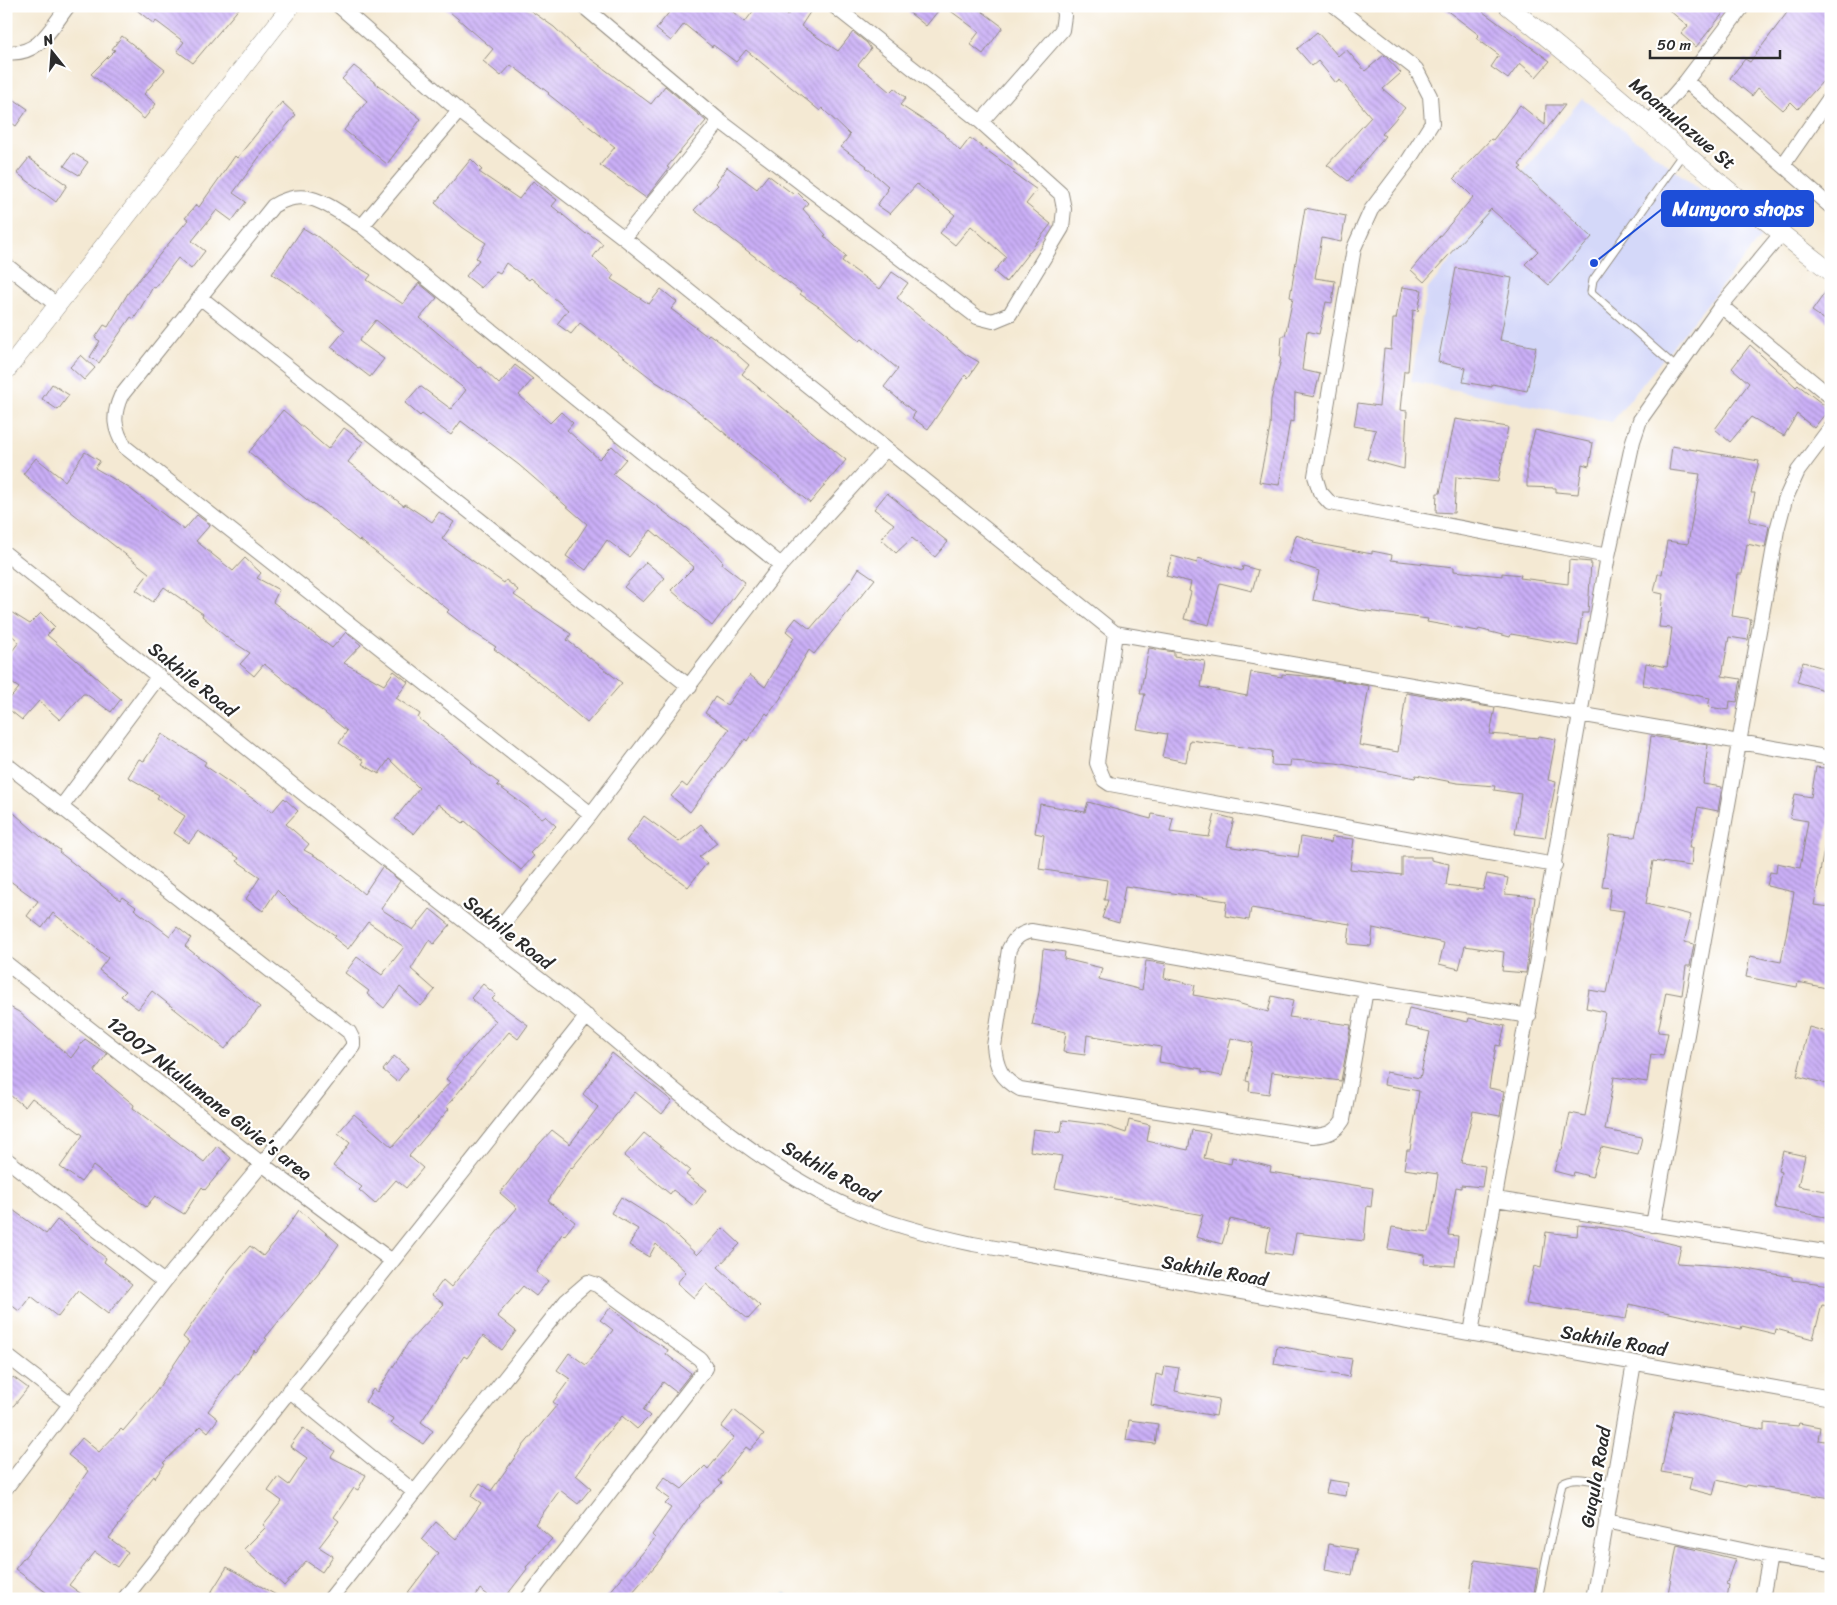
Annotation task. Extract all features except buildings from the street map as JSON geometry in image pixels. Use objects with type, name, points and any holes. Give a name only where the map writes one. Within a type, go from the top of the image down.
[{"type":"street","points":[[6,52],[19,54],[37,45],[68,6]]},
{"type":"street","points":[[6,371],[291,6]]},
{"type":"street","points":[[338,6],[459,110],[624,238],[1115,633],[1582,713],[1831,758]]},
{"type":"street","points":[[583,6],[720,121],[977,317],[993,321],[1010,314],[1062,228],[1064,210],[1061,194],[981,122],[834,6]]},
{"type":"street","points":[[981,122],[1062,30],[1063,6]]},
{"type":"street","points":[[1335,6],[1416,69],[1430,96],[1432,123],[1408,161],[1371,210],[1354,248],[1315,476],[1320,492],[1330,503],[1608,556]]},
{"type":"street","name":"Moamulazwe St","points":[[1508,6],[1650,122],[1781,234],[1831,272]]},
{"type":"street","points":[[1650,122],[1686,81],[1743,6]]},
{"type":"street","points":[[1686,81],[1831,207]]},
{"type":"street","points":[[1783,165],[1831,96]]},
{"type":"street","points":[[362,226],[459,110]]},
{"type":"street","points":[[624,238],[720,121]]},
{"type":"street","points":[[591,814],[125,448],[116,433],[113,418],[121,396],[273,206],[286,198],[309,197],[362,226],[781,565]]},
{"type":"street","points":[[1471,1333],[1556,865],[1608,556],[1636,432],[1640,420],[1721,306],[1781,234]]},
{"type":"street","points":[[6,265],[58,306]]},
{"type":"street","points":[[200,298],[690,687]]},
{"type":"street","points":[[1721,306],[1831,397]]},
{"type":"street","points":[[1652,1225],[1768,577],[1785,500],[1798,471],[1831,427]]},
{"type":"street","points":[[489,941],[690,687],[781,565],[886,449]]},
{"type":"street","name":"Sakhile Road","points":[[6,554],[489,941],[587,1016],[717,1123],[788,1172],[849,1206],[885,1221],[973,1244],[1198,1286],[1831,1398]]},
{"type":"street","points":[[1115,633],[1097,763],[1104,780],[1110,784],[1556,865]]},
{"type":"street","points":[[62,806],[159,676]]},
{"type":"street","points":[[6,764],[351,1034],[353,1046],[262,1164],[164,1282],[6,1488]]},
{"type":"street","points":[[1366,990],[1343,1120],[1338,1128],[1331,1133],[1322,1135],[1313,1136],[1020,1089],[1007,1082],[999,1070],[995,1059],[994,1046],[1010,948],[1013,940],[1020,934],[1032,931],[1043,931],[1366,990],[1529,1016]]},
{"type":"street","name":"12007 Nkulumane Givie's area","points":[[6,963],[262,1164],[392,1261]]},
{"type":"street","points":[[124,1599],[587,1016]]},
{"type":"street","points":[[6,1159],[164,1282]]},
{"type":"street","points":[[1496,1199],[1831,1253]]},
{"type":"street","points":[[330,1599],[566,1301],[588,1282],[597,1285],[704,1363],[706,1368],[527,1599]]},
{"type":"street","points":[[6,1355],[71,1405]]},
{"type":"street","name":"Guqula Road","points":[[1593,1599],[1634,1363]]},
{"type":"street","points":[[289,1390],[414,1491]]},
{"type":"street","points":[[1606,1521],[1770,1556],[1831,1566]]},
{"type":"street","points":[[1762,1599],[1770,1556]]},
{"type":"lane","points":[[1677,368],[1591,292],[1592,280],[1685,152]]},
{"type":"lane","points":[[1538,1599],[1562,1484],[1567,1480],[1575,1479],[1612,1485]]},
{"type":"shaded area","points":[[1582,98],[1761,237],[1612,422],[1411,381],[1427,290]]},
{"type":"place","name":"Munyoro shops","points":[[1594,263]]}]
